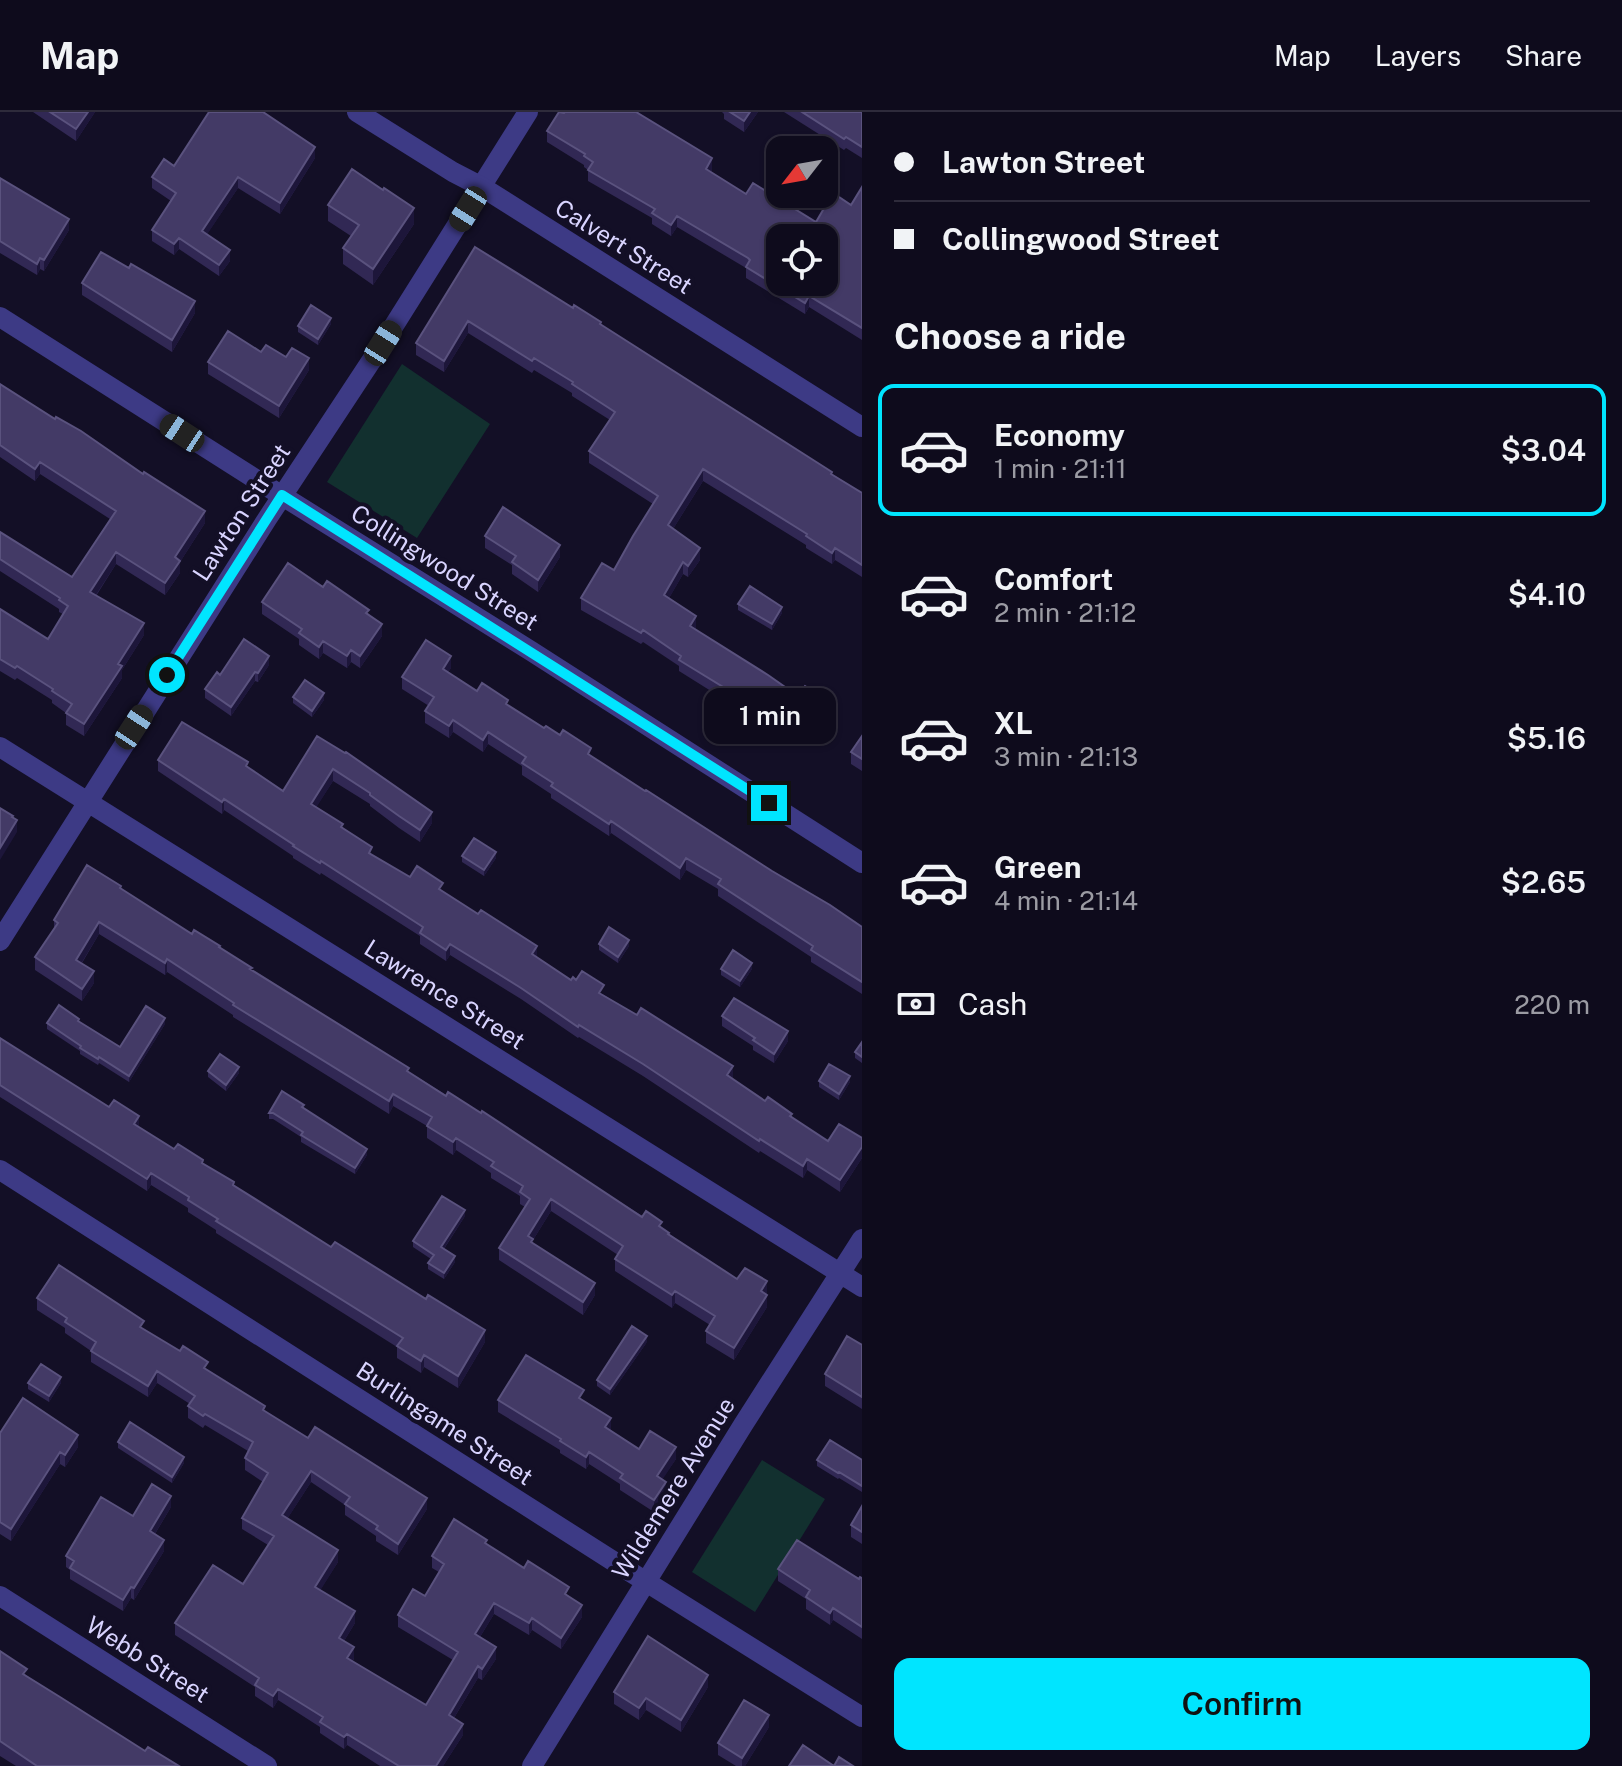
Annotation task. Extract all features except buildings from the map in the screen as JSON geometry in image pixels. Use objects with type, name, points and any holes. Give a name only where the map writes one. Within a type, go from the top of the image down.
[{"type":"street","name":"Calvert Street","points":[[357,112],[482,187],[862,427]]},
{"type":"street","name":"Lawton Street","points":[[0,941],[528,112]]},
{"type":"street","name":"Collingwood Street","points":[[0,317],[862,863]]},
{"type":"street","name":"Lawrence Street","points":[[0,747],[862,1287]]},
{"type":"street","name":"Burlingame Street","points":[[0,1170],[862,1717]]},
{"type":"street","name":"Wildemere Avenue","points":[[532,1766],[862,1239]]},
{"type":"street","name":"Webb Street","points":[[0,1596],[267,1766]]},
{"type":"green space","points":[[402,364],[490,424],[417,538],[327,482]]},
{"type":"green space","points":[[762,1460],[825,1499],[755,1612],[692,1572]]},
{"type":"route","points":[[167,675],[282,495],[769,803]]}]
